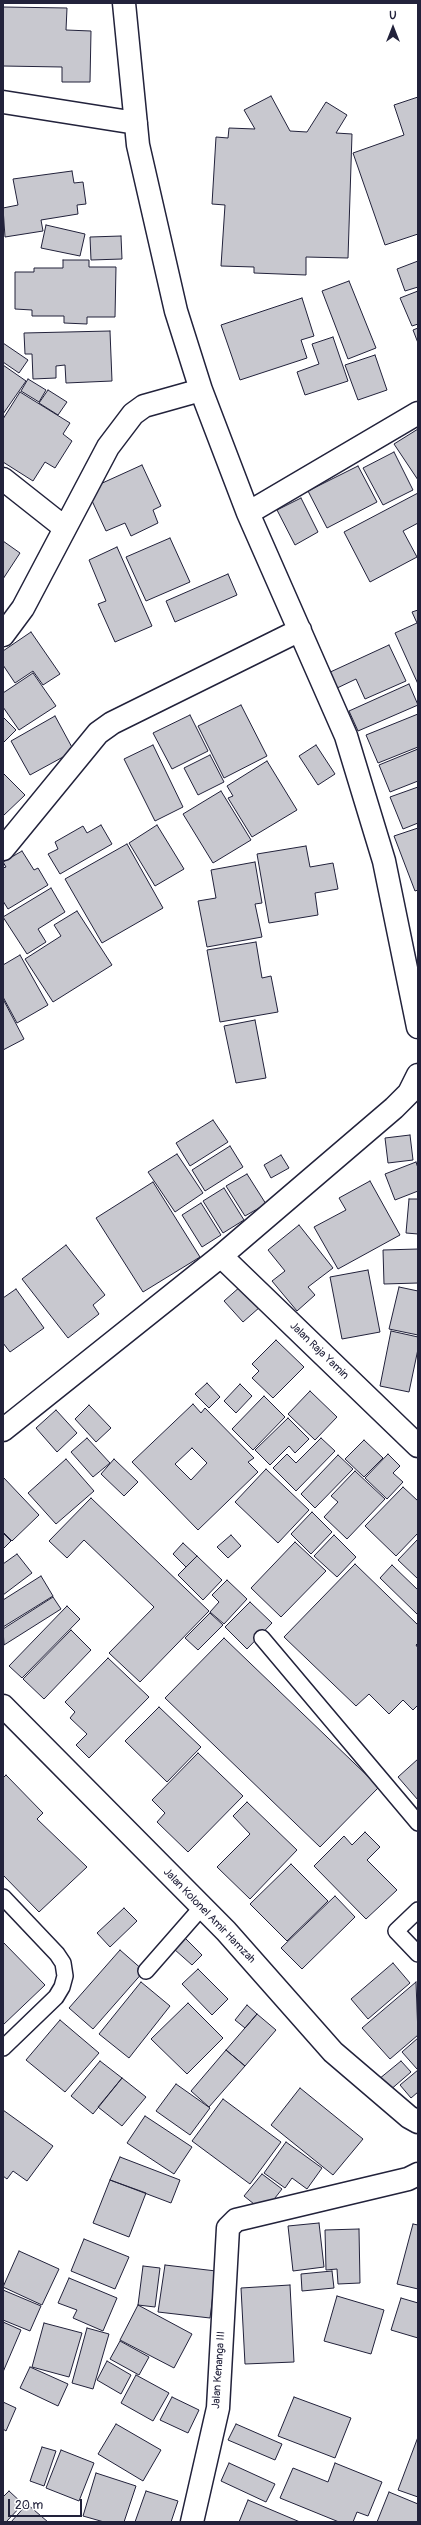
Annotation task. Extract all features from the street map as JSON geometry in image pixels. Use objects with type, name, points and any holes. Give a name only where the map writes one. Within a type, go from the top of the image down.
[{"type":"street","points":[[124,3],[138,145],[176,311],[201,390],[248,513],[346,736],[384,861],[418,1027]]},
{"type":"street","points":[[3,102],[136,123]]},
{"type":"street","points":[[3,635],[23,608],[108,447],[133,414],[144,406],[201,390]]},
{"type":"street","points":[[248,513],[418,413]]},
{"type":"street","points":[[3,479],[65,528]]},
{"type":"street","points":[[3,849],[98,733],[112,723],[300,630]]},
{"type":"street","points":[[3,1430],[221,1256],[415,1088]]},
{"type":"street","name":"Jalan Raja Yamin","points":[[221,1256],[418,1446]]},
{"type":"street","name":"Jalan Kolonel Amir Hamzah","points":[[3,1706],[202,1907],[333,2052],[409,2117],[418,2122]]},
{"type":"street","name":"Jalan Kenanga III","points":[[192,2522],[218,2408],[226,2235],[228,2228],[236,2220],[408,2179],[418,2174]]},
{"type":"lane","points":[[262,1638],[418,1823]]},
{"type":"lane","points":[[3,1897],[57,1954],[63,1963],[65,1976],[62,1987],[56,1997],[3,2048]]},
{"type":"lane","points":[[146,1971],[202,1907]]},
{"type":"lane","points":[[418,1910],[396,1930],[418,1954]]},
{"type":"building","points":[[3,7],[67,8],[66,30],[91,31],[90,82],[62,82],[62,67],[3,66]]},
{"type":"building","points":[[271,96],[290,131],[307,132],[326,102],[347,115],[336,133],[352,134],[348,258],[306,257],[306,275],[254,273],[254,267],[221,266],[225,205],[212,204],[216,137],[228,138],[229,128],[255,129],[244,110]]},
{"type":"building","points":[[418,97],[418,234],[385,245],[353,153],[404,135],[394,105]]},
{"type":"building","points":[[72,171],[74,183],[83,182],[86,204],[77,205],[78,214],[41,220],[43,231],[5,237],[3,208],[18,205],[13,179]]},
{"type":"building","points":[[46,225],[85,234],[80,256],[41,248]]},
{"type":"building","points":[[121,236],[122,259],[91,260],[90,237]]},
{"type":"building","points":[[63,260],[89,260],[89,267],[116,267],[115,317],[87,317],[87,324],[64,323],[64,316],[32,316],[32,310],[15,309],[15,272],[34,272],[34,268],[63,268]]},
{"type":"building","points":[[418,261],[418,287],[405,291],[397,269]]},
{"type":"building","points":[[349,281],[376,348],[348,359],[322,291]]},
{"type":"building","points":[[418,291],[418,324],[412,326],[400,298]]},
{"type":"building","points":[[302,298],[314,336],[301,340],[307,358],[240,380],[221,325]]},
{"type":"building","points":[[418,328],[418,343],[413,330]]},
{"type":"building","points":[[110,331],[112,381],[66,383],[65,365],[56,366],[56,378],[33,379],[32,354],[25,354],[24,333]]},
{"type":"building","points":[[333,337],[348,381],[305,395],[297,372],[319,364],[312,344]]},
{"type":"building","points":[[3,343],[28,360],[19,373],[3,362]]},
{"type":"building","points":[[375,355],[387,390],[358,400],[345,365]]},
{"type":"building","points":[[3,365],[26,381],[3,414]]},
{"type":"building","points":[[28,379],[46,390],[39,402],[21,391]]},
{"type":"building","points":[[48,390],[67,402],[58,415],[39,403]]},
{"type":"building","points":[[20,392],[70,423],[63,434],[72,441],[55,468],[45,462],[33,481],[3,462],[3,419]]},
{"type":"building","points":[[418,429],[418,480],[394,444]]},
{"type":"building","points":[[394,452],[413,490],[383,505],[363,468]]},
{"type":"building","points":[[142,465],[161,506],[153,510],[158,523],[131,536],[125,523],[106,531],[87,490]]},
{"type":"building","points":[[358,466],[377,502],[327,528],[308,491]]},
{"type":"building","points":[[418,493],[418,523],[403,531],[417,557],[370,582],[344,532]]},
{"type":"building","points":[[301,498],[318,532],[295,545],[277,510]]},
{"type":"building","points":[[170,538],[190,582],[146,601],[126,557]]},
{"type":"building","points":[[3,541],[20,553],[3,579]]},
{"type":"building","points":[[117,547],[152,626],[115,642],[98,604],[106,601],[89,560]]},
{"type":"building","points":[[228,574],[237,595],[175,622],[166,601]]},
{"type":"building","points":[[418,610],[418,684],[395,633],[417,623],[412,612]]},
{"type":"building","points":[[31,632],[60,674],[43,685],[33,671],[15,683],[3,665],[3,651]]},
{"type":"building","points":[[389,645],[406,681],[365,699],[356,679],[333,690],[326,674]]},
{"type":"building","points":[[33,673],[56,706],[19,730],[3,707],[3,693]]},
{"type":"building","points":[[409,684],[418,705],[358,731],[349,711]]},
{"type":"building","points":[[241,705],[267,756],[224,778],[198,726]]},
{"type":"building","points":[[418,714],[418,747],[378,763],[366,735]]},
{"type":"building","points":[[190,715],[208,751],[172,769],[153,733]]},
{"type":"building","points":[[55,716],[74,751],[30,775],[11,741]]},
{"type":"building","points":[[3,717],[16,730],[3,743]]},
{"type":"building","points":[[153,745],[183,807],[155,821],[124,759]]},
{"type":"building","points":[[316,745],[335,774],[318,785],[299,756]]},
{"type":"building","points":[[418,749],[418,781],[390,792],[379,765]]},
{"type":"building","points":[[210,755],[224,782],[198,795],[184,768]]},
{"type":"building","points":[[267,761],[297,810],[252,837],[228,798],[233,796],[227,786]]},
{"type":"building","points":[[3,773],[25,795],[3,816]]},
{"type":"building","points":[[418,787],[418,823],[403,829],[390,797]]},
{"type":"building","points":[[221,791],[251,840],[213,863],[183,814]]},
{"type":"building","points":[[101,825],[112,844],[60,874],[48,854],[58,849],[55,842],[83,826],[87,833]]},
{"type":"building","points":[[157,825],[184,869],[155,886],[129,843]]},
{"type":"building","points":[[418,828],[418,890],[415,891],[394,836]]},
{"type":"building","points":[[127,844],[163,908],[102,943],[65,879]]},
{"type":"building","points":[[306,846],[310,867],[333,863],[338,889],[315,893],[318,915],[269,923],[257,854]]},
{"type":"building","points":[[22,851],[34,870],[38,868],[48,885],[8,909],[3,901],[3,868],[6,867],[3,862]]},
{"type":"building","points":[[255,862],[262,903],[255,904],[262,937],[207,947],[198,901],[216,898],[211,870]]},
{"type":"building","points":[[51,888],[65,912],[38,929],[46,942],[27,954],[3,917]]},
{"type":"building","points":[[77,911],[112,965],[53,1002],[25,959],[61,936],[54,925]]},
{"type":"building","points":[[256,942],[262,978],[271,976],[278,1012],[220,1022],[207,950]]},
{"type":"building","points":[[20,955],[48,1005],[17,1023],[3,997],[3,965]]},
{"type":"building","points":[[3,999],[24,1039],[3,1050]]},
{"type":"building","points":[[255,1020],[266,1078],[236,1083],[224,1026]]},
{"type":"building","points":[[213,1120],[228,1142],[190,1166],[176,1143]]},
{"type":"building","points":[[410,1135],[413,1160],[388,1163],[385,1138]]},
{"type":"building","points":[[230,1146],[243,1167],[205,1191],[192,1170]]},
{"type":"building","points":[[177,1154],[203,1193],[175,1212],[148,1172]]},
{"type":"building","points":[[281,1155],[289,1168],[271,1178],[264,1165]]},
{"type":"building","points":[[416,1162],[418,1168],[418,1191],[395,1200],[385,1174]]},
{"type":"building","points":[[247,1174],[266,1204],[245,1216],[226,1186]]},
{"type":"building","points":[[370,1181],[400,1235],[338,1269],[314,1227],[346,1210],[339,1198]]},
{"type":"building","points":[[153,1182],[200,1257],[143,1292],[96,1218]]},
{"type":"building","points":[[224,1188],[244,1220],[223,1233],[203,1201]]},
{"type":"building","points":[[409,1199],[418,1199],[418,1234],[406,1233]]},
{"type":"building","points":[[201,1203],[221,1235],[202,1247],[182,1215]]},
{"type":"building","points":[[299,1225],[333,1268],[308,1287],[315,1295],[297,1311],[272,1281],[285,1271],[268,1250]]},
{"type":"building","points":[[66,1245],[105,1295],[93,1305],[99,1314],[68,1338],[22,1279]]},
{"type":"building","points":[[418,1249],[418,1283],[384,1284],[383,1250]]},
{"type":"building","points":[[368,1270],[380,1332],[342,1339],[330,1277]]},
{"type":"building","points":[[241,1286],[260,1307],[243,1322],[224,1301]]},
{"type":"building","points":[[399,1287],[418,1291],[418,1335],[389,1329]]},
{"type":"building","points":[[16,1289],[44,1328],[10,1352],[3,1343],[3,1298]]},
{"type":"building","points":[[391,1331],[418,1337],[418,1349],[409,1392],[380,1386]]},
{"type":"building","points":[[276,1340],[304,1367],[273,1398],[252,1378],[259,1371],[252,1364]]},
{"type":"building","points":[[207,1383],[220,1397],[209,1408],[195,1394]]},
{"type":"building","points":[[240,1384],[252,1396],[236,1413],[224,1401]]},
{"type":"building","points":[[310,1391],[337,1417],[315,1440],[288,1414]]},
{"type":"building","points":[[264,1396],[285,1417],[253,1450],[232,1429]]},
{"type":"building","points":[[193,1404],[201,1413],[205,1408],[254,1458],[248,1462],[258,1472],[198,1530],[132,1462]],"holes":[[[192,1448],[207,1463],[191,1480],[175,1464]]]},
{"type":"building","points":[[89,1405],[111,1428],[96,1442],[75,1419]]},
{"type":"building","points":[[56,1410],[77,1433],[57,1452],[36,1428]]},
{"type":"building","points":[[288,1418],[309,1439],[295,1453],[289,1446],[270,1465],[255,1450]]},
{"type":"building","points":[[87,1438],[110,1463],[93,1477],[71,1452]]},
{"type":"building","points":[[321,1438],[335,1451],[296,1491],[273,1468],[287,1454],[296,1463]]},
{"type":"building","points":[[364,1440],[383,1458],[364,1477],[345,1459]]},
{"type":"building","points":[[388,1454],[400,1466],[393,1473],[403,1482],[387,1499],[365,1478]]},
{"type":"building","points":[[338,1455],[353,1469],[315,1508],[301,1494]]},
{"type":"building","points":[[66,1459],[94,1491],[56,1524],[28,1493]]},
{"type":"building","points":[[114,1459],[138,1482],[124,1496],[101,1474]]},
{"type":"building","points":[[266,1469],[309,1510],[278,1543],[235,1502]]},
{"type":"building","points":[[355,1471],[385,1499],[347,1539],[324,1517],[338,1502],[331,1496]]},
{"type":"building","points":[[3,1477],[39,1515],[12,1541],[3,1532]]},
{"type":"building","points":[[403,1487],[418,1501],[418,1533],[396,1556],[365,1526]]},
{"type":"building","points":[[91,1498],[209,1611],[140,1682],[109,1653],[154,1607],[84,1540],[67,1558],[49,1541]]},
{"type":"building","points":[[312,1512],[332,1532],[311,1554],[291,1534]]},
{"type":"building","points":[[3,1533],[11,1541],[3,1549]]},
{"type":"building","points":[[231,1535],[241,1546],[228,1558],[217,1547]]},
{"type":"building","points":[[334,1535],[356,1557],[337,1577],[314,1556]]},
{"type":"building","points":[[418,1539],[418,1579],[398,1560]]},
{"type":"building","points":[[295,1542],[326,1571],[281,1617],[251,1588]]},
{"type":"building","points":[[183,1543],[197,1556],[186,1567],[173,1554]]},
{"type":"building","points":[[17,1554],[32,1573],[3,1595],[3,1564]]},
{"type":"building","points":[[197,1556],[222,1580],[203,1600],[178,1575]]},
{"type":"building","points":[[355,1564],[418,1625],[418,1643],[416,1645],[418,1648],[418,1705],[413,1710],[403,1700],[389,1714],[369,1694],[356,1706],[284,1637]]},
{"type":"building","points":[[392,1565],[418,1590],[418,1615],[380,1578]]},
{"type":"building","points":[[41,1576],[53,1596],[3,1627],[3,1600]]},
{"type":"building","points":[[227,1580],[247,1599],[224,1624],[210,1612],[219,1602],[212,1595]]},
{"type":"building","points":[[53,1597],[61,1609],[4,1645],[3,1629]]},
{"type":"building","points":[[250,1602],[272,1623],[247,1649],[225,1627]]},
{"type":"building","points":[[67,1606],[80,1619],[22,1678],[9,1666]]},
{"type":"building","points":[[210,1613],[223,1625],[198,1650],[185,1638]]},
{"type":"building","points":[[71,1630],[91,1650],[44,1699],[23,1679]]},
{"type":"building","points":[[224,1638],[379,1787],[320,1847],[165,1698]]},
{"type":"building","points":[[108,1658],[149,1697],[89,1758],[76,1745],[87,1734],[70,1718],[75,1712],[65,1702]]},
{"type":"building","points":[[159,1707],[201,1747],[167,1782],[125,1741]]},
{"type":"building","points":[[198,1753],[243,1796],[188,1852],[157,1822],[165,1813],[152,1800]]},
{"type":"building","points":[[418,1759],[418,1800],[398,1777]]},
{"type":"building","points":[[6,1775],[43,1813],[37,1819],[87,1867],[39,1912],[3,1875],[3,1778]]},
{"type":"building","points":[[247,1802],[297,1850],[250,1899],[217,1867],[250,1834],[233,1816]]},
{"type":"building","points":[[365,1832],[380,1847],[367,1860],[397,1890],[366,1919],[314,1866],[344,1836],[352,1845]]},
{"type":"building","points":[[291,1864],[328,1901],[287,1941],[250,1904]]},
{"type":"building","points":[[335,1896],[355,1917],[302,1969],[281,1948]]},
{"type":"building","points":[[124,1908],[137,1921],[110,1947],[97,1933]]},
{"type":"building","points":[[185,1938],[202,1955],[192,1965],[174,1949]]},
{"type":"building","points":[[3,1942],[45,1985],[3,2025]]},
{"type":"building","points":[[120,1950],[144,1971],[93,2029],[69,2008]]},
{"type":"building","points":[[393,1963],[410,1983],[368,2019],[351,1999]]},
{"type":"building","points":[[198,1969],[228,1999],[212,2015],[182,1984]]},
{"type":"building","points":[[141,1982],[170,2006],[129,2058],[99,2034]]},
{"type":"building","points":[[416,1982],[418,2035],[390,2059],[362,2028]]},
{"type":"building","points":[[188,2003],[223,2038],[187,2074],[151,2039]]},
{"type":"building","points":[[247,2005],[257,2014],[245,2028],[235,2020]]},
{"type":"building","points":[[257,2014],[276,2030],[245,2066],[226,2050]]},
{"type":"building","points":[[60,2020],[99,2053],[65,2092],[26,2060]]},
{"type":"building","points":[[418,2038],[418,2068],[417,2069],[402,2052]]},
{"type":"building","points":[[226,2050],[245,2066],[209,2107],[191,2091]]},
{"type":"building","points":[[100,2061],[122,2078],[93,2114],[71,2096]]},
{"type":"building","points":[[401,2061],[411,2072],[389,2091],[379,2079]]},
{"type":"building","points":[[418,2070],[418,2092],[411,2098],[400,2085]]},
{"type":"building","points":[[122,2078],[146,2097],[122,2126],[98,2107]]},
{"type":"building","points":[[176,2084],[210,2108],[190,2135],[156,2111]]},
{"type":"building","points":[[300,2088],[363,2139],[333,2175],[271,2125]]},
{"type":"building","points":[[223,2099],[281,2142],[250,2184],[192,2141]]},
{"type":"building","points":[[3,2110],[53,2146],[27,2181],[13,2171],[7,2179],[3,2176]]},
{"type":"building","points":[[145,2116],[192,2147],[174,2174],[127,2143]]},
{"type":"building","points":[[286,2142],[322,2168],[307,2189],[292,2178],[285,2188],[264,2173]]},
{"type":"building","points":[[120,2157],[180,2180],[171,2203],[110,2180]]},
{"type":"building","points":[[262,2174],[282,2189],[264,2212],[244,2196]]},
{"type":"building","points":[[110,2180],[146,2193],[129,2237],[93,2223]]},
{"type":"building","points":[[319,2223],[324,2267],[293,2271],[288,2226]]},
{"type":"building","points":[[413,2224],[418,2225],[418,2289],[397,2284]]},
{"type":"building","points":[[359,2229],[360,2283],[338,2284],[337,2269],[326,2270],[325,2230]]},
{"type":"building","points":[[84,2239],[129,2257],[115,2289],[71,2271]]},
{"type":"building","points":[[19,2251],[59,2269],[42,2305],[3,2287]]},
{"type":"building","points":[[165,2265],[216,2271],[210,2318],[158,2312]]},
{"type":"building","points":[[143,2266],[160,2268],[155,2307],[138,2305]]},
{"type":"building","points":[[332,2271],[334,2288],[302,2291],[301,2274]]},
{"type":"building","points":[[69,2278],[117,2298],[103,2331],[73,2318],[77,2310],[58,2303]]},
{"type":"building","points":[[290,2285],[294,2362],[245,2364],[241,2288]]},
{"type":"building","points":[[3,2290],[41,2306],[30,2331],[3,2320]]},
{"type":"building","points":[[337,2296],[384,2310],[371,2354],[324,2341]]},
{"type":"building","points":[[401,2298],[418,2303],[418,2338],[391,2330]]},
{"type":"building","points":[[138,2305],[192,2334],[174,2368],[120,2340]]},
{"type":"building","points":[[3,2322],[21,2330],[3,2372]]},
{"type":"building","points":[[44,2323],[82,2333],[69,2377],[32,2367]]},
{"type":"building","points":[[87,2328],[109,2334],[93,2389],[72,2383]]},
{"type":"building","points":[[120,2341],[149,2357],[139,2375],[110,2359]]},
{"type":"building","points":[[107,2361],[131,2375],[121,2394],[97,2380]]},
{"type":"building","points":[[30,2367],[68,2384],[58,2406],[20,2388]]},
{"type":"building","points":[[136,2375],[169,2393],[153,2421],[121,2403]]},
{"type":"building","points":[[172,2397],[199,2410],[188,2433],[160,2420]]},
{"type":"building","points":[[294,2397],[351,2418],[335,2458],[278,2436]]},
{"type":"building","points":[[3,2402],[16,2408],[6,2431],[3,2429]]},
{"type":"building","points":[[116,2424],[161,2450],[143,2481],[98,2454]]},
{"type":"building","points":[[236,2424],[282,2444],[275,2460],[228,2440]]},
{"type":"building","points":[[418,2437],[418,2497],[398,2490]]},
{"type":"building","points":[[42,2447],[56,2451],[44,2486],[30,2481]]},
{"type":"building","points":[[61,2450],[94,2463],[79,2501],[46,2488]]},
{"type":"building","points":[[229,2463],[275,2484],[266,2502],[221,2481]]},
{"type":"building","points":[[335,2463],[382,2482],[368,2516],[357,2512],[353,2522],[339,2522],[280,2498],[293,2468],[328,2482]]},
{"type":"building","points":[[96,2473],[136,2486],[124,2522],[104,2522],[83,2516]]},
{"type":"building","points":[[9,2491],[23,2504],[6,2522],[3,2522],[3,2497]]},
{"type":"building","points":[[146,2491],[178,2501],[171,2522],[135,2522]]},
{"type":"building","points":[[389,2492],[418,2504],[418,2522],[377,2522]]},
{"type":"building","points":[[248,2500],[300,2522],[239,2522]]},
{"type":"building","points":[[27,2504],[48,2522],[11,2522]]}]
